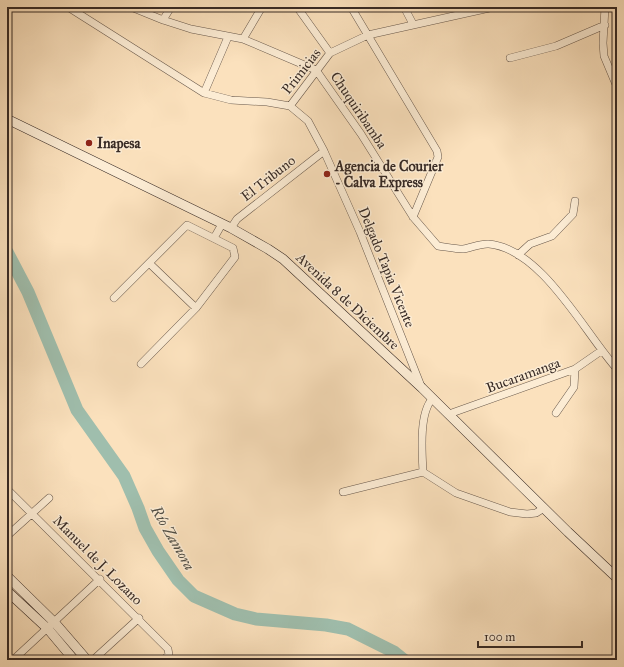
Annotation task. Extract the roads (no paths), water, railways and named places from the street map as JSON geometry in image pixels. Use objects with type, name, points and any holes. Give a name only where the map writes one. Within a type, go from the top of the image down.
[{"type":"main road","name":"Avenida 8 de Diciembre","points":[[7,119],[231,228],[283,259],[422,388],[617,578]]},
{"type":"main road","points":[[7,576],[23,592],[51,626],[74,660]]},
{"type":"main road","points":[[7,591],[51,626],[87,660]]},
{"type":"main road","points":[[16,599],[23,592]]},
{"type":"street","name":"Delgado Tapia Vicente","points":[[68,7],[204,93],[231,100],[267,102],[290,106],[308,121],[324,151],[360,232],[422,388]]},
{"type":"street","points":[[131,7],[162,20],[191,29],[243,39],[316,70]]},
{"type":"street","points":[[162,20],[171,7]]},
{"type":"street","points":[[243,39],[262,7]]},
{"type":"street","points":[[297,7],[330,53]]},
{"type":"street","points":[[351,7],[437,151],[438,157],[414,217]]},
{"type":"street","points":[[404,7],[414,24]]},
{"type":"street","points":[[456,7],[460,15]]},
{"type":"street","name":"Primicias","points":[[290,106],[330,53],[368,35],[494,7]]},
{"type":"street","points":[[605,7],[603,43],[604,56],[617,87]]},
{"type":"street","points":[[510,58],[556,46],[605,26]]},
{"type":"street","points":[[204,93],[228,37]]},
{"type":"street","name":"Chuquiribamba","points":[[316,70],[361,134],[414,217],[438,246],[462,249],[488,243],[512,250],[541,273],[572,308],[601,351],[617,368]]},
{"type":"street","name":"El Tribuno","points":[[231,228],[237,219],[324,151]]},
{"type":"street","points":[[518,255],[530,244],[552,236],[573,214],[575,201]]},
{"type":"street","points":[[214,238],[222,224]]},
{"type":"street","points":[[114,298],[187,226],[233,248],[235,257],[196,308],[141,364]]},
{"type":"street","points":[[148,263],[196,308]]},
{"type":"street","name":"Bucaramanga","points":[[449,414],[575,369],[601,351]]},
{"type":"street","points":[[556,413],[574,387],[575,369]]},
{"type":"street","points":[[423,472],[424,416],[428,404],[432,399]]},
{"type":"street","points":[[343,492],[423,472],[456,492],[510,512],[527,514],[536,513],[544,508]]},
{"type":"street","name":"Manuel de J. Lozano","points":[[7,489],[139,618],[170,652],[169,655],[163,660]]},
{"type":"street","points":[[7,536],[49,498]]},
{"type":"street","points":[[13,660],[100,580]]},
{"type":"street","points":[[93,660],[139,618]]},
{"type":"waterway","name":"Río Zamora","points":[[7,252],[28,292],[77,410],[124,476],[145,528],[158,551],[178,580],[194,596],[235,614],[256,619],[326,625],[348,629],[394,652],[404,660]]},
{"type":"place","name":"Inapesa","points":[[89,143]]},
{"type":"place","name":"Agencia de Courier - Calva Express","points":[[327,174]]}]
